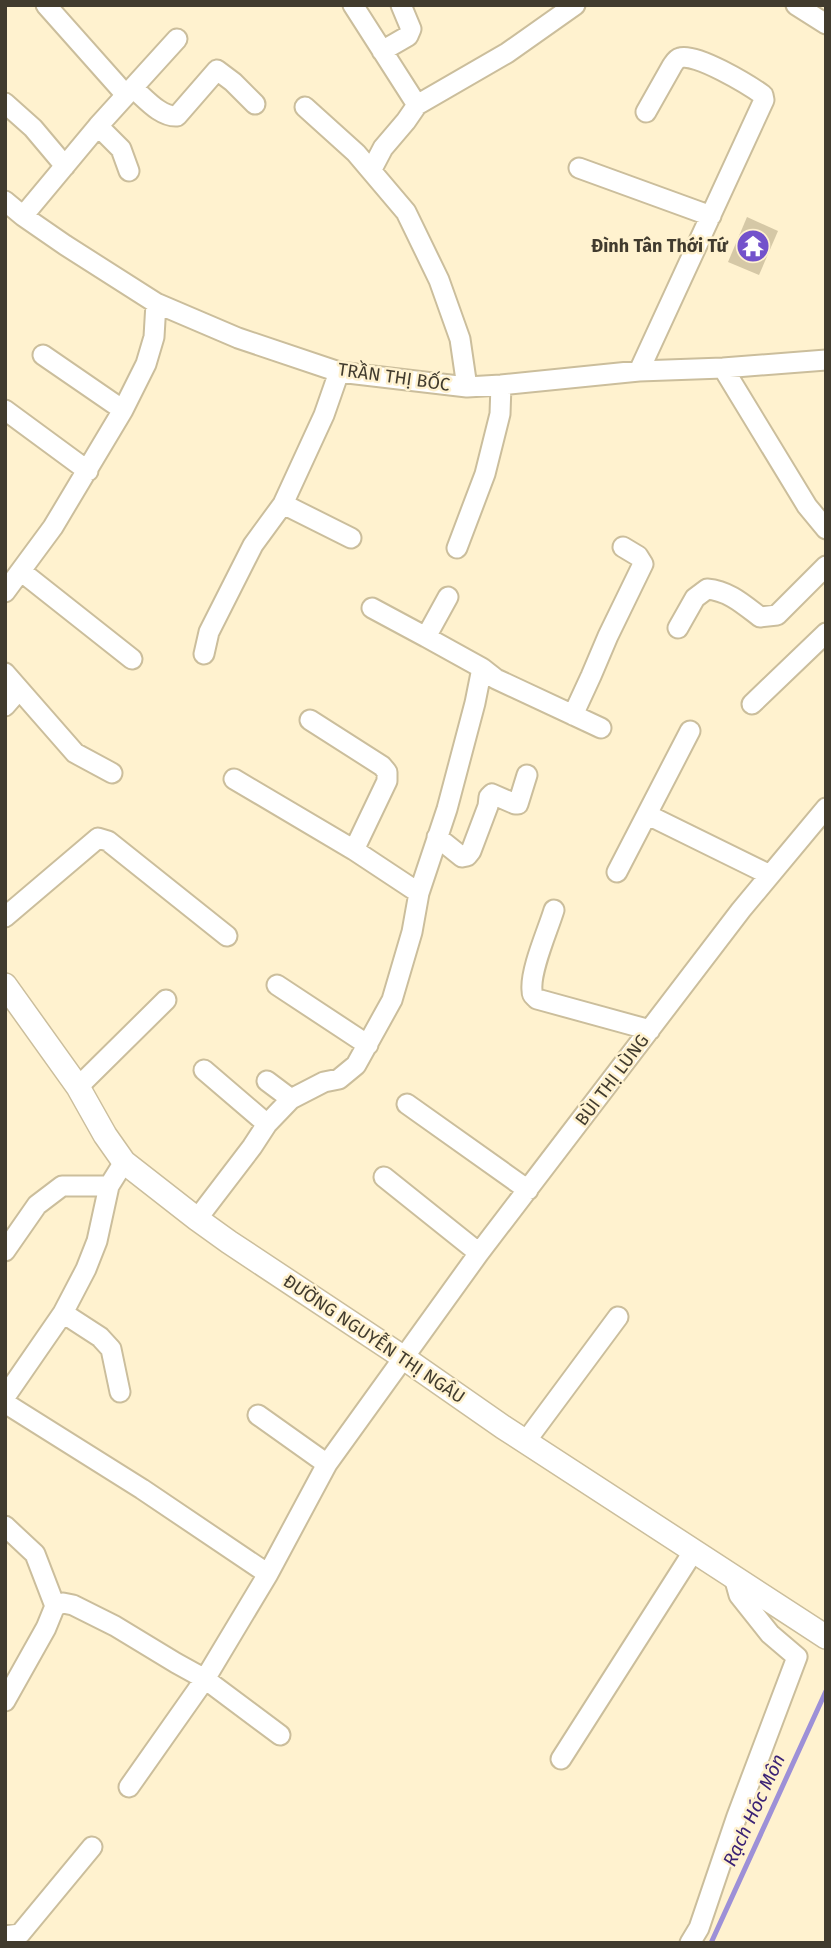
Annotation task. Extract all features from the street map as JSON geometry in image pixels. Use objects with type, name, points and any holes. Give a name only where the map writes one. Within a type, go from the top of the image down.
[{"type":"main road","name":"ĐƯỜNG NGUYỄN THỊ NGÂU","points":[[5,985],[78,1087],[124,1162],[197,1219],[693,1552],[817,1631]]},
{"type":"street","points":[[46,5],[130,92],[163,113],[177,116],[217,69],[255,104]]},
{"type":"street","points":[[353,5],[417,105]]},
{"type":"street","points":[[382,51],[408,36],[411,29],[401,5]]},
{"type":"street","points":[[372,169],[383,148],[417,105],[507,53],[576,5]]},
{"type":"street","points":[[796,5],[826,24]]},
{"type":"street","points":[[23,216],[177,39]]},
{"type":"street","points":[[639,371],[764,100],[763,95],[698,59],[683,57],[672,66],[646,113]]},
{"type":"street","points":[[5,103],[33,128],[65,166]]},
{"type":"street","points":[[305,107],[372,169],[406,212],[439,280],[460,339],[467,387]]},
{"type":"street","points":[[99,126],[121,149],[129,171]]},
{"type":"street","points":[[579,168],[711,216]]},
{"type":"street","name":"TRẦN THỊ BỐC","points":[[5,201],[23,216],[156,303],[238,338],[339,372],[467,387],[501,386],[639,371],[826,360]]},
{"type":"street","points":[[5,592],[53,527],[124,410],[146,363],[154,337],[156,303]]},
{"type":"street","points":[[43,355],[124,410]]},
{"type":"street","points":[[723,368],[807,506],[826,529]]},
{"type":"street","points":[[204,654],[209,632],[253,545],[284,503],[324,415],[339,372]]},
{"type":"street","points":[[457,548],[485,474],[500,414],[501,386]]},
{"type":"street","points":[[5,410],[88,471]]},
{"type":"street","points":[[284,503],[351,538]]},
{"type":"street","points":[[573,715],[643,564],[638,556],[623,547]]},
{"type":"street","points":[[678,628],[695,598],[707,589],[719,590],[735,598],[760,617],[777,615],[826,566]]},
{"type":"street","points":[[22,572],[132,659]]},
{"type":"street","points":[[426,637],[448,597]]},
{"type":"street","points":[[372,608],[482,668],[496,679],[601,728]]},
{"type":"street","points":[[752,704],[826,633]]},
{"type":"street","points":[[197,1219],[267,1124],[290,1099],[324,1082],[339,1079],[356,1065],[392,1000],[412,932],[419,893],[465,742],[482,668]]},
{"type":"street","points":[[5,673],[75,753],[112,773]]},
{"type":"street","points":[[5,706],[19,690]]},
{"type":"street","points":[[310,720],[382,766],[387,772],[387,781],[354,850]]},
{"type":"street","points":[[617,872],[690,731]]},
{"type":"street","points":[[437,837],[462,858],[467,856],[488,806],[489,797],[492,794],[518,804],[527,775]]},
{"type":"street","points":[[234,779],[354,850],[419,893]]},
{"type":"street","name":"BÙI THỊ LÙNG","points":[[129,1787],[205,1679],[268,1574],[327,1464],[479,1253],[741,909],[826,808]]},
{"type":"street","points":[[648,815],[770,875]]},
{"type":"street","points":[[5,917],[98,838],[108,841],[227,936]]},
{"type":"street","points":[[554,910],[536,967],[533,996],[650,1030]]},
{"type":"street","points":[[277,985],[368,1045]]},
{"type":"street","points":[[78,1087],[166,1000]]},
{"type":"street","points":[[204,1070],[267,1124]]},
{"type":"street","points":[[267,1081],[290,1099]]},
{"type":"street","points":[[407,1104],[528,1189]]},
{"type":"street","points":[[5,1397],[63,1313],[86,1269],[97,1241],[109,1186],[124,1162]]},
{"type":"street","points":[[384,1177],[479,1253]]},
{"type":"street","points":[[6,1248],[37,1205],[62,1186],[109,1186]]},
{"type":"street","points":[[63,1313],[100,1336],[111,1349],[120,1392]]},
{"type":"street","points":[[526,1441],[618,1317]]},
{"type":"street","points":[[5,1403],[142,1489],[268,1574]]},
{"type":"street","points":[[258,1415],[327,1464]]},
{"type":"street","points":[[5,1526],[34,1554],[55,1606],[46,1628],[5,1701]]},
{"type":"street","points":[[561,1759],[693,1552]]},
{"type":"street","points":[[690,1943],[699,1928],[737,1816],[797,1657],[770,1634],[739,1595],[734,1577]]},
{"type":"street","points":[[55,1606],[63,1603],[73,1605],[115,1626],[205,1679],[280,1735]]},
{"type":"street","points":[[6,1940],[20,1934],[92,1847]]},
{"type":"building","name":"Đình Tân Thới Tứ","points":[[747,217],[778,231],[759,275],[728,262]]},
{"type":"waterway","name":"Rạch Hóc Môn","points":[[711,1943],[826,1691]]},
{"type":"place","name":"Đình Tân Thới Tứ","points":[[753,246]]}]
